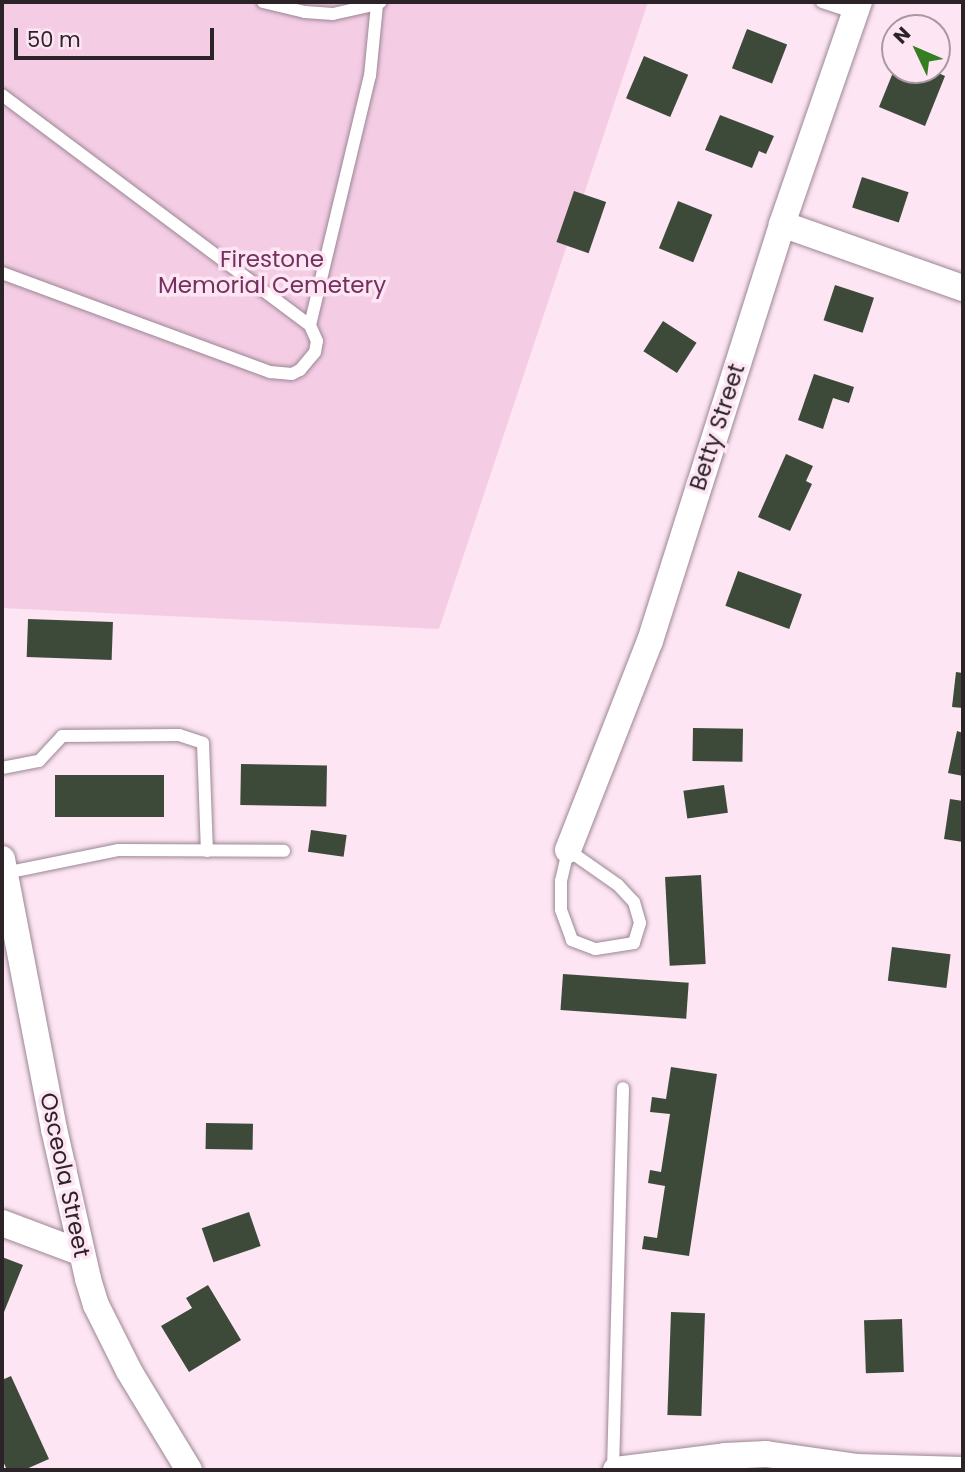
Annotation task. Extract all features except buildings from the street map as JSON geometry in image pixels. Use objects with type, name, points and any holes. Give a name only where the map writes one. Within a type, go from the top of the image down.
[{"type":"street","name":"Betty Street","points":[[568,850],[650,641],[782,223],[857,8]]},
{"type":"street","points":[[782,223],[963,288]]},
{"type":"street","name":"Osceola Street","points":[[3,866],[82,1253],[96,1305],[129,1371],[189,1470]]},
{"type":"street","points":[[2,1223],[82,1253]]},
{"type":"street","points":[[615,1470],[725,1456],[766,1454],[856,1467],[963,1470]]},
{"type":"lane","points":[[263,2],[305,12],[333,14],[379,3],[370,76],[310,325]]},
{"type":"lane","points":[[822,2],[857,8]]},
{"type":"lane","points":[[2,95],[310,325],[317,341],[315,352],[300,370],[284,374],[2,273]]},
{"type":"lane","points":[[2,768],[39,761],[62,736],[179,735],[203,743],[208,851]]},
{"type":"lane","points":[[3,866],[118,850],[284,851]]},
{"type":"lane","points":[[568,850],[618,885],[634,902],[640,923],[634,943],[595,949],[572,940],[561,910],[561,881],[568,850]]},
{"type":"lane","points":[[615,1470],[623,1088]]},
{"type":"green space","name":"Firestone Memorial Cemetery","points":[[2,2],[648,2],[439,629],[2,608]]}]
